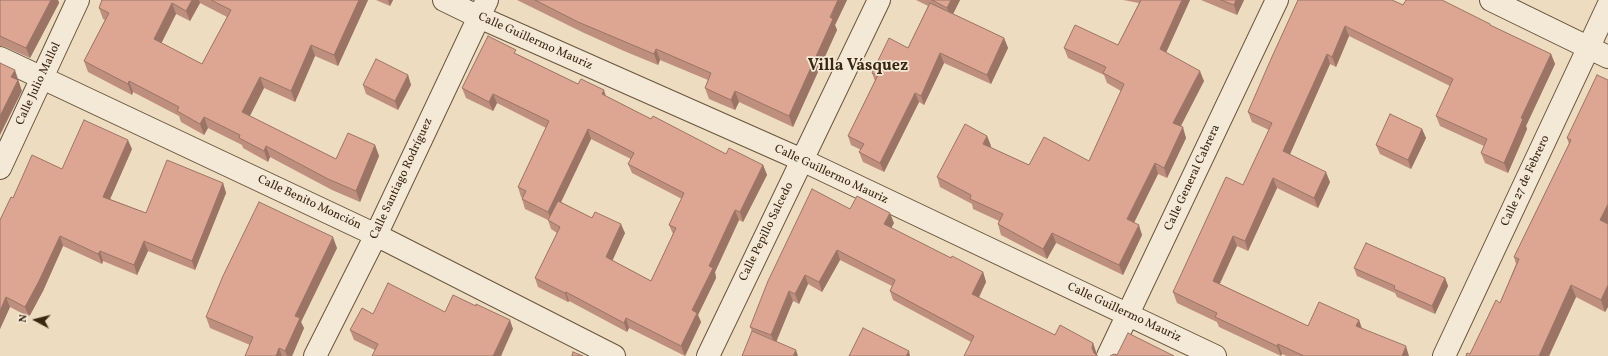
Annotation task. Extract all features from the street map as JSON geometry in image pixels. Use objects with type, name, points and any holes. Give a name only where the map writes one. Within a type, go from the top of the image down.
[{"type":"street","name":"Calle Julio Mallol","points":[[0,168],[78,0]]},
{"type":"street","name":"Calle Guillermo Mauriz","points":[[444,0],[483,9],[1215,356]]},
{"type":"street","name":"Calle Pepillo Salcedo","points":[[708,356],[879,0]]},
{"type":"street","name":"Calle General Cabrera","points":[[1108,356],[1277,0]]},
{"type":"street","points":[[1491,0],[1608,57]]},
{"type":"street","name":"Calle 27 de Febrero","points":[[1444,356],[1608,6]]},
{"type":"street","name":"Calle Santiago Rodríguez","points":[[315,356],[376,235],[483,9]]},
{"type":"street","name":"Calle Benito Monción","points":[[0,58],[376,235],[614,356]]},
{"type":"building","points":[[0,0],[51,0],[26,48],[0,36]]},
{"type":"building","points":[[102,0],[192,0],[186,11],[172,3],[154,39],[202,64],[231,10],[211,0],[359,0],[334,55],[311,45],[291,91],[260,77],[242,112],[336,159],[348,133],[375,145],[356,191],[328,179],[266,146],[264,151],[239,138],[240,135],[204,117],[200,124],[177,111],[179,107],[129,81],[128,84],[84,61],[109,13],[99,8]]},
{"type":"building","points":[[535,0],[838,0],[830,17],[833,19],[789,116],[735,91],[731,100],[705,88],[711,73],[656,49],[654,54],[578,22]]},
{"type":"building","points":[[932,0],[951,0],[947,8]]},
{"type":"building","points":[[1141,0],[1182,0],[1160,49],[1200,71],[1173,123],[1183,127],[1164,168],[1155,163],[1127,219],[1139,225],[1119,265],[1052,233],[1043,249],[998,224],[1003,214],[970,199],[971,195],[937,177],[965,124],[987,136],[983,144],[1029,165],[1044,137],[1089,161],[1124,84],[1103,73],[1106,67],[1064,48],[1075,25],[1118,45]]},
{"type":"building","points":[[1221,0],[1236,0],[1234,5]]},
{"type":"building","points":[[1298,0],[1392,0],[1403,5],[1406,0],[1442,0],[1551,54],[1521,118],[1523,119],[1504,163],[1481,153],[1487,139],[1436,116],[1453,79],[1345,26],[1332,57],[1327,54],[1283,151],[1326,172],[1314,198],[1273,178],[1245,241],[1233,236],[1213,281],[1308,326],[1319,302],[1359,320],[1356,326],[1406,346],[1402,356],[1304,356],[1278,344],[1277,346],[1215,317],[1217,313],[1173,292],[1226,177],[1243,185],[1272,123],[1248,112]]},
{"type":"building","points":[[930,3],[1004,38],[987,75],[940,53],[921,96],[915,93],[880,163],[859,152],[864,144],[848,136],[878,75],[872,73],[889,38],[908,48]]},
{"type":"building","points":[[488,36],[516,50],[514,53],[578,84],[581,79],[604,90],[602,94],[651,119],[653,116],[726,154],[729,148],[763,165],[740,212],[735,210],[709,266],[713,268],[692,310],[697,313],[681,346],[626,318],[624,323],[566,292],[565,293],[535,278],[560,227],[548,220],[558,201],[592,218],[595,212],[621,224],[606,257],[651,281],[676,228],[669,225],[684,193],[628,164],[634,153],[588,129],[548,212],[522,199],[526,191],[518,187],[549,121],[493,94],[489,102],[462,88]]},
{"type":"building","points":[[376,59],[408,75],[395,101],[363,85]]},
{"type":"building","points":[[0,63],[15,70],[11,77],[18,80],[0,116]]},
{"type":"building","points":[[1597,75],[1608,80],[1608,204],[1600,220],[1608,224],[1608,285],[1601,300],[1571,285],[1539,356],[1466,356],[1467,353],[1470,354],[1496,300],[1500,303],[1519,259],[1514,257],[1571,140],[1567,138]]},
{"type":"building","points":[[1390,114],[1422,129],[1408,160],[1376,145]]},
{"type":"building","points":[[84,120],[128,140],[103,197],[146,213],[167,160],[223,183],[192,261],[144,241],[134,265],[100,251],[98,254],[60,236],[25,307],[6,297],[0,311],[0,220],[11,197],[13,198],[32,155],[62,169]]},
{"type":"building","points":[[812,189],[850,209],[857,196],[890,213],[884,224],[951,258],[952,256],[983,272],[972,294],[1055,335],[1060,325],[1093,343],[1092,348],[1094,353],[1098,356],[964,356],[974,336],[890,291],[895,280],[837,250],[819,282],[805,275],[795,294],[789,291],[771,335],[750,327],[768,281]]},
{"type":"building","points":[[259,202],[333,237],[295,316],[300,318],[285,351],[279,348],[276,356],[245,356],[253,337],[206,317],[223,276]]},
{"type":"building","points":[[1366,243],[1445,278],[1432,306],[1394,289],[1395,286],[1354,268]]},
{"type":"building","points":[[388,283],[445,312],[453,295],[510,320],[493,356],[372,356],[378,344],[350,330],[362,308],[373,314]]},
{"type":"building","points":[[863,328],[909,351],[906,356],[849,356]]},
{"type":"building","points":[[752,331],[796,350],[793,356],[742,356]]},
{"type":"building","points":[[1128,333],[1174,356],[1110,356],[1114,354],[1117,355]]},
{"type":"building","points":[[573,352],[583,356],[572,356]]},
{"type":"district","name":"Villa Vásquez","points":[[858,67]]}]
